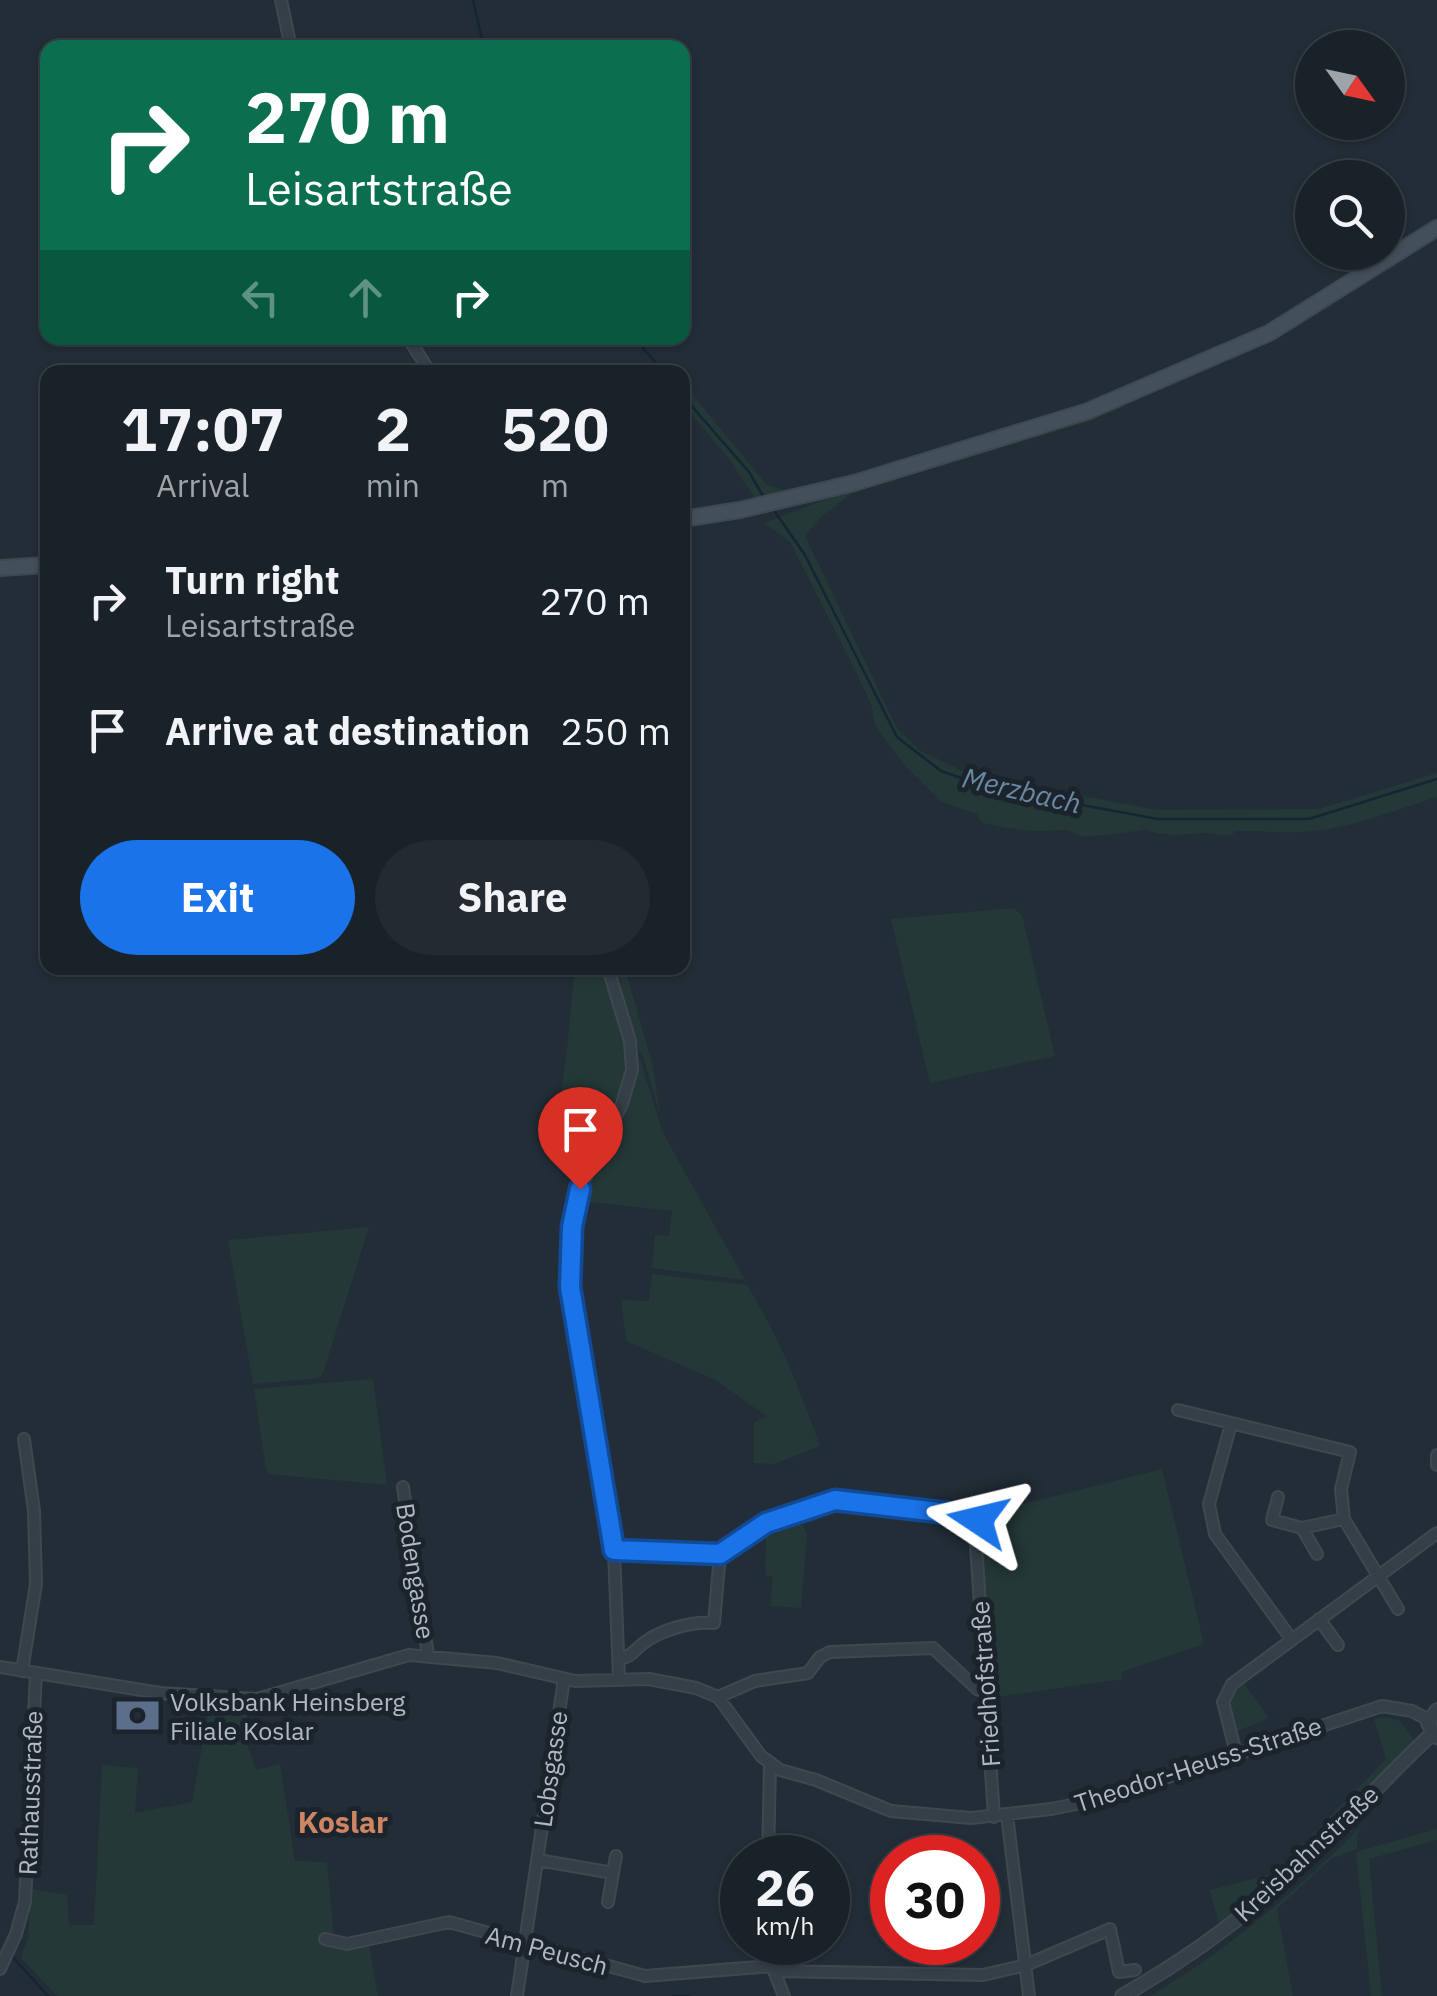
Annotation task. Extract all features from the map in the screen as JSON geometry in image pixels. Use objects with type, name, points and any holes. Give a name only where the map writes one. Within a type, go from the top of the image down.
[{"type":"main road","points":[[690,518],[854,484],[1088,412],[1269,334],[1437,228]]},
{"type":"main road","points":[[0,568],[40,566]]},
{"type":"street","points":[[281,0],[289,40]]},
{"type":"street","points":[[610,975],[630,1041],[632,1070],[622,1104],[588,1170],[574,1210],[570,1287],[614,1550],[619,1678]]},
{"type":"street","points":[[1178,1410],[1350,1452],[1341,1489],[1344,1518],[1398,1609]]},
{"type":"street","points":[[1230,1424],[1209,1504],[1215,1534],[1292,1640]]},
{"type":"street","points":[[22,1670],[36,1584],[34,1511],[24,1439]]},
{"type":"street","points":[[1437,1456],[1437,1465]]},
{"type":"street","name":"Bodengasse","points":[[403,1487],[428,1655]]},
{"type":"street","points":[[1278,1497],[1272,1520],[1302,1528],[1344,1518]]},
{"type":"street","name":"Friedhofstraße","points":[[720,1554],[766,1523],[835,1500],[956,1514],[980,1512],[975,1530],[994,1817]]},
{"type":"street","points":[[1302,1528],[1317,1554]]},
{"type":"street","points":[[1236,1753],[1224,1710],[1224,1694],[1232,1684],[1437,1533]]},
{"type":"street","points":[[614,1550],[720,1554],[714,1622],[662,1633],[646,1641],[628,1658],[619,1658]]},
{"type":"street","points":[[1319,1619],[1338,1644]]},
{"type":"street","points":[[718,1697],[755,1682],[808,1673],[820,1657],[830,1652],[933,1648],[977,1689],[986,1692]]},
{"type":"street","points":[[0,1666],[160,1692],[257,1699],[408,1655],[496,1663],[564,1679],[665,1682],[718,1697],[770,1765],[768,1835]]},
{"type":"street","name":"Rathausstraße","points":[[2,1966],[25,1902],[36,1673]]},
{"type":"street","name":"Lobsgasse","points":[[517,1996],[564,1679]]},
{"type":"street","name":"Theodor-Heuss-Straße","points":[[770,1765],[891,1811],[994,1817],[1101,1799],[1382,1706],[1412,1711],[1434,1725]]},
{"type":"street","name":"Kreisbahnstraße","points":[[1122,1996],[1184,1958],[1270,1892],[1434,1725]]},
{"type":"street","points":[[1007,1815],[1029,1996]]},
{"type":"street","points":[[608,1902],[616,1856]]},
{"type":"street","name":"Lobsgasse","points":[[538,1860],[613,1873]]},
{"type":"street","name":"Am Peusch","points":[[326,1939],[347,1944],[450,1922],[645,1976],[774,1968],[982,1975],[1026,1965],[1110,1929],[1120,1972],[1136,1970]]},
{"type":"street","points":[[774,1965],[784,1996]]},
{"type":"green space","points":[[690,392],[766,484],[789,492],[755,498],[690,412]]},
{"type":"green space","points":[[1121,403],[1123,407],[1090,421],[852,493],[822,516],[805,536],[897,728],[919,750],[971,775],[1158,810],[1319,809],[1437,773],[1437,797],[1359,822],[1311,831],[1175,835],[1145,829],[1082,836],[1068,830],[1031,831],[981,822],[977,814],[942,802],[905,766],[875,726],[871,704],[790,542],[764,523],[861,486]]},
{"type":"green space","points":[[1014,908],[1022,915],[1055,1056],[930,1083],[891,919]]},
{"type":"green space","points":[[607,975],[624,1044],[623,1080],[593,1148],[543,1147],[561,1093],[574,978]]},
{"type":"green space","points":[[619,975],[627,975],[653,1067],[660,1116],[644,1059],[634,1041]]},
{"type":"green space","points":[[637,1059],[663,1133],[745,1280],[652,1268],[655,1235],[669,1236],[672,1211],[583,1201],[631,1096]]},
{"type":"green space","points":[[369,1227],[323,1373],[319,1378],[253,1384],[228,1240]]},
{"type":"green space","points":[[652,1274],[747,1285],[788,1364],[820,1446],[774,1464],[754,1463],[754,1422],[767,1417],[716,1380],[626,1341],[621,1300],[649,1301]]},
{"type":"green space","points":[[373,1379],[387,1485],[270,1474],[266,1469],[254,1389]]},
{"type":"green space","points":[[1162,1469],[1204,1644],[1121,1672],[1123,1679],[989,1698],[977,1529],[984,1514]]},
{"type":"green space","points":[[802,1524],[807,1534],[801,1608],[770,1606],[773,1577],[765,1575],[766,1537]]},
{"type":"green space","points":[[1243,1682],[1269,1718],[1235,1732],[1230,1698]]},
{"type":"green space","points":[[209,1708],[246,1709],[250,1735],[245,1738],[256,1770],[280,1764],[295,1861],[327,1862],[335,1947],[369,1945],[378,1996],[57,1996],[21,1958],[28,1937],[31,1889],[67,1895],[69,1925],[94,1925],[102,1765],[138,1768],[135,1813],[192,1802]]},
{"type":"green space","points":[[1374,1719],[1400,1721],[1414,1739],[1278,1878],[1219,1925],[1210,1890],[1275,1873],[1386,1759]]},
{"type":"green space","points":[[1362,1826],[1357,1849],[1331,1859],[1277,1909],[1293,1996],[1149,1996],[1207,1959],[1260,1918]]},
{"type":"green space","points":[[1437,1829],[1437,1840],[1369,1859],[1382,1996],[1371,1996],[1356,1852]]},
{"type":"waterway","name":"Merzbach","points":[[473,0],[482,40]]},
{"type":"waterway","name":"Merzbach","points":[[640,345],[658,365]]},
{"type":"waterway","name":"Merzbach","points":[[690,404],[749,472],[765,499]]},
{"type":"waterway","name":"Merzbach","points":[[773,509],[805,555],[897,737],[941,771],[994,789],[1158,819],[1309,819],[1437,779]]},
{"type":"waterway","points":[[11,1955],[48,1996]]},
{"type":"waterway","points":[[673,1996],[689,1996]]},
{"type":"place","name":"Volksbank Heinsberg Filiale Koslar","points":[[137,1715]]},
{"type":"district","name":"Koslar","points":[[343,1821]]},
{"type":"route","points":[[580,1189],[572,1227],[570,1287],[614,1550],[720,1554],[766,1523],[835,1500],[956,1514],[980,1512],[978,1520]]}]
